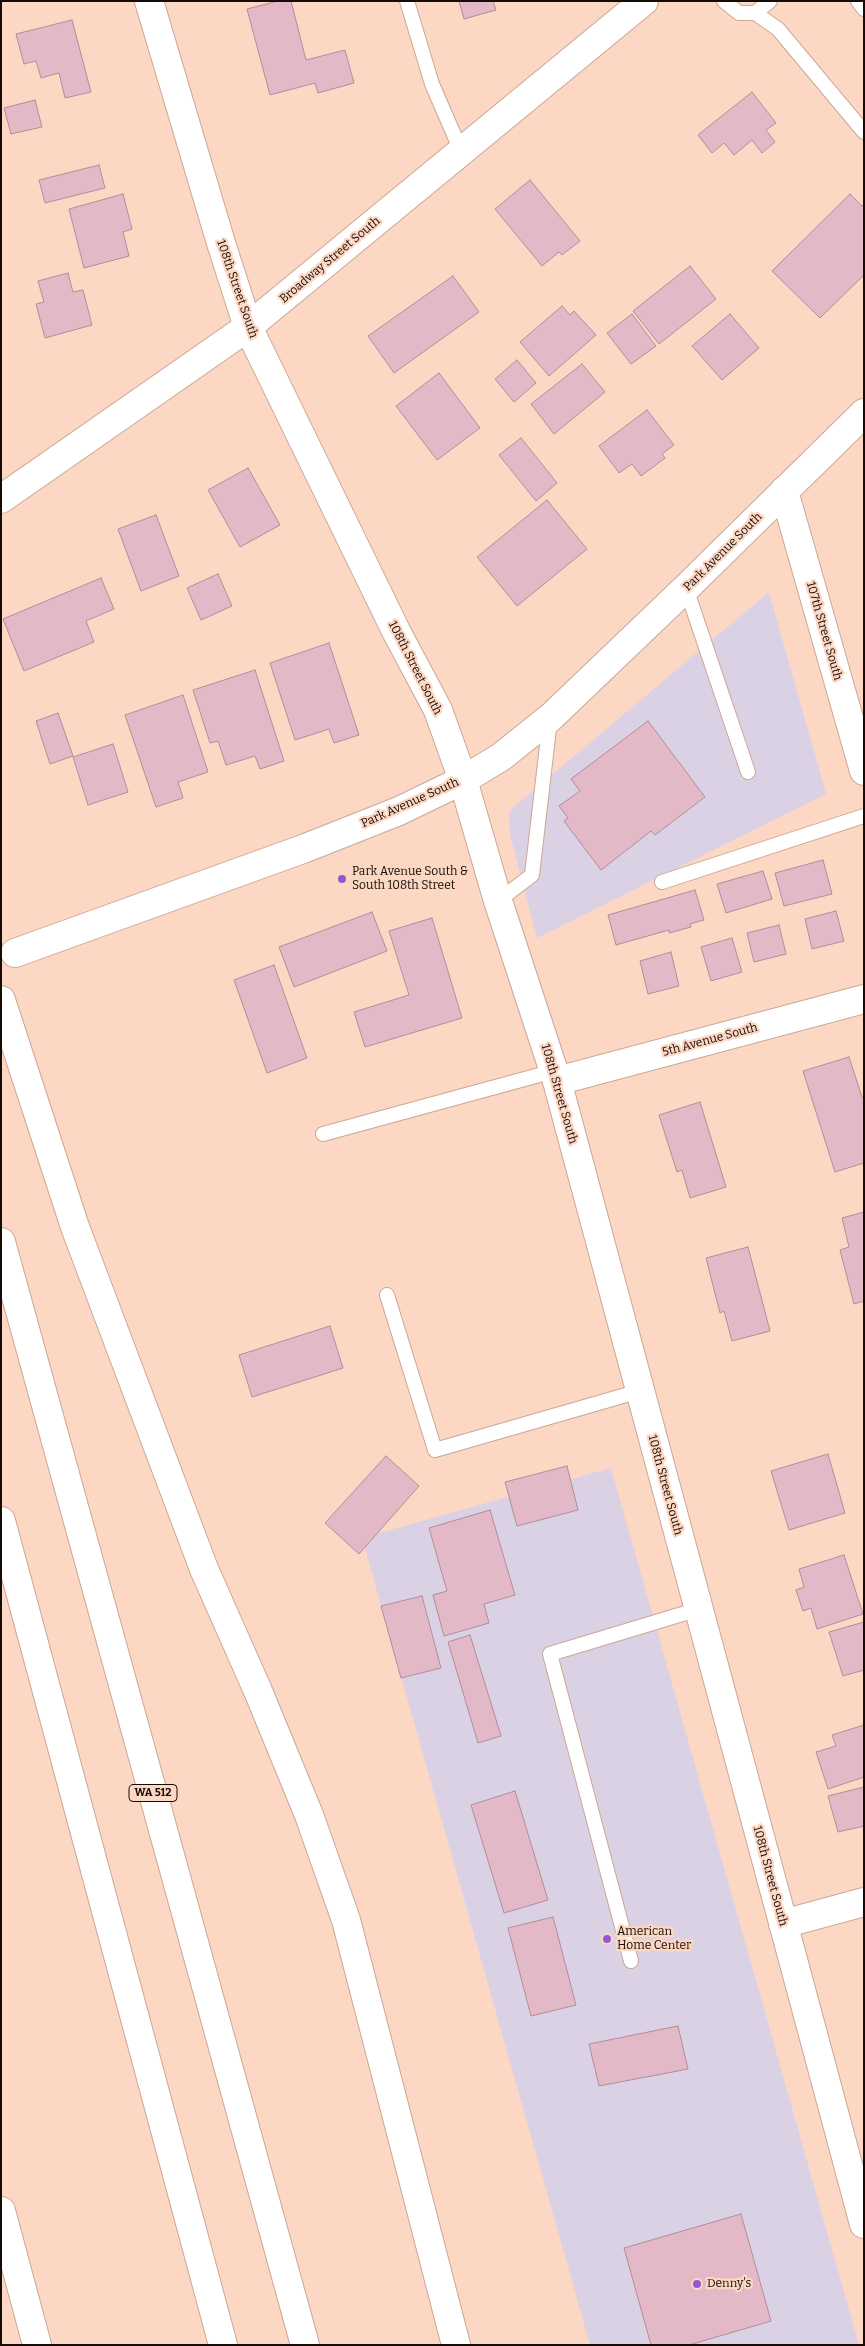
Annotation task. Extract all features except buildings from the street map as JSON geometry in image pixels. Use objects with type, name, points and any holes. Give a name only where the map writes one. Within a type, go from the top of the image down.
[{"type":"main road","name":"108th Street South","points":[[149,1],[248,327],[396,631],[438,710],[463,780],[498,901],[556,1076],[864,2222]]},
{"type":"main road","name":"Broadway Street South","points":[[1,499],[248,327],[644,1]]},
{"type":"main road","name":"Park Avenue South","points":[[15,953],[302,849],[399,811],[463,780],[501,757],[551,717],[686,588],[864,413]]},
{"type":"main road","name":"107th Street South","points":[[784,491],[864,771]]},
{"type":"main road","name":"5th Avenue South","points":[[556,1076],[864,999]]},
{"type":"main road","points":[[1,1000],[75,1227],[204,1569],[258,1691],[309,1815],[346,1920],[456,2345]]},
{"type":"main road","name":"WA 512","points":[[1,1242],[305,2345]]},
{"type":"main road","points":[[1,1520],[223,2345]]},
{"type":"main road","points":[[783,1924],[864,1902]]},
{"type":"main road","points":[[1,2211],[38,2345]]},
{"type":"lane","points":[[407,1],[432,84],[461,151]]},
{"type":"lane","points":[[724,1],[739,13],[754,14],[778,29],[864,132]]},
{"type":"lane","points":[[754,14],[770,1]]},
{"type":"lane","points":[[858,1],[864,8]]},
{"type":"lane","points":[[686,588],[748,772]]},
{"type":"lane","points":[[498,901],[532,875],[551,717]]},
{"type":"lane","points":[[662,882],[864,816]]},
{"type":"lane","points":[[323,1134],[556,1076]]},
{"type":"lane","points":[[387,1295],[435,1450],[640,1391]]},
{"type":"lane","points":[[631,1961],[550,1654],[699,1609]]},
{"type":"shaded area","points":[[769,592],[826,794],[537,938],[510,835],[509,811]]},
{"type":"shaded area","points":[[611,1468],[859,2345],[590,2345],[362,1538]]},
{"type":"place","name":"Park Avenue South & South 108th Street","points":[[342,879]]},
{"type":"place","name":"American Home Center","points":[[607,1939]]},
{"type":"place","name":"Denny's","points":[[697,2284]]}]
